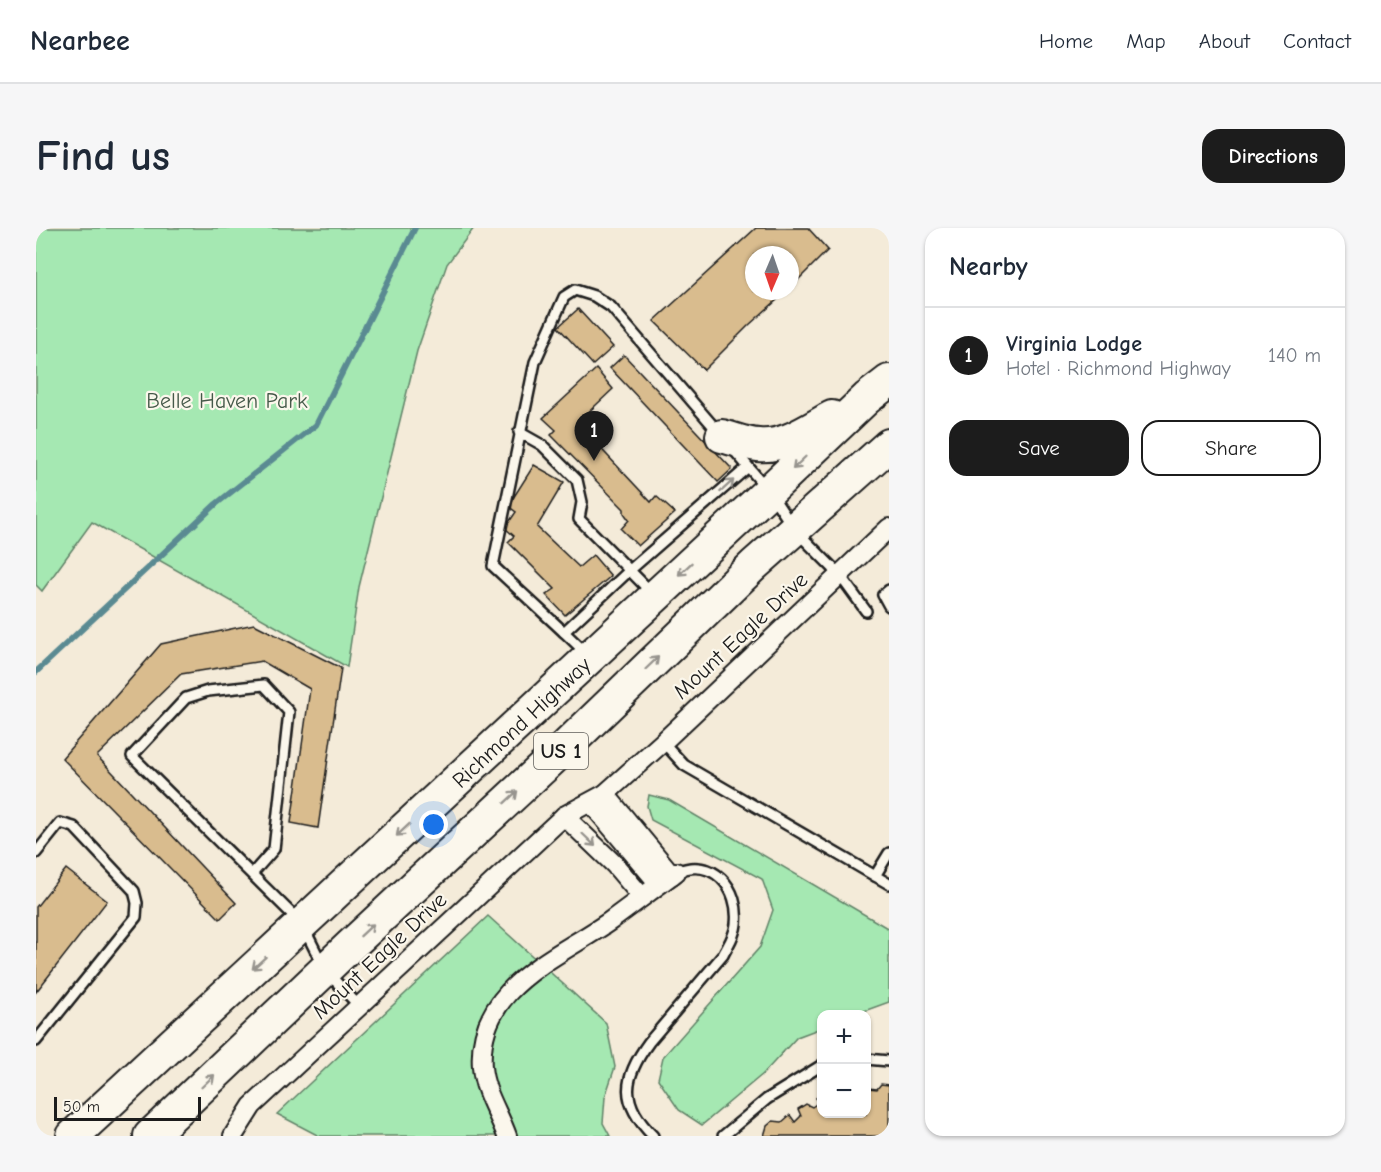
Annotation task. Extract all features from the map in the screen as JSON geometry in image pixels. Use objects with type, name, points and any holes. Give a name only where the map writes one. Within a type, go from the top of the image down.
[{"type":"highway","points":[[722,436],[760,446],[782,443],[878,389]]},
{"type":"highway","name":"Richmond Highway","points":[[73,1136],[878,389]]},
{"type":"highway","name":"US 1","points":[[150,1136],[563,749],[746,573],[889,445]]},
{"type":"street","name":"Mount Eagle Drive","points":[[233,1136],[252,1106],[564,816],[598,799],[663,742],[839,574],[887,535]]},
{"type":"street","points":[[507,1136],[487,1090],[482,1069],[482,1048],[488,1023],[510,988],[517,982],[539,965],[610,921],[669,877],[598,799]]},
{"type":"street","points":[[564,816],[614,864],[642,897]]},
{"type":"lane","points":[[590,657],[493,566],[535,362],[564,297],[575,290],[594,296],[611,307],[769,491],[794,529],[839,574],[866,611]]},
{"type":"lane","points":[[519,432],[542,445],[577,480],[582,502],[579,519],[656,597]]},
{"type":"lane","points":[[564,632],[630,570],[748,467]]},
{"type":"lane","points":[[886,592],[889,606]]},
{"type":"lane","points":[[252,874],[274,849],[289,712],[264,685],[208,691],[186,698],[132,756],[302,924],[325,970],[359,1006]]},
{"type":"lane","points":[[663,742],[684,765],[889,884]]},
{"type":"lane","points":[[36,853],[60,824],[74,827],[134,891],[137,903],[136,917],[36,1041]]},
{"type":"lane","points":[[876,876],[889,854]]},
{"type":"lane","points":[[653,1136],[634,1113],[628,1087],[630,1073],[649,1042],[723,955],[732,940],[736,927],[735,905],[731,893],[722,878],[714,871],[688,867],[669,877]]},
{"type":"lane","points":[[871,1059],[889,1061]]},
{"type":"lane","points":[[723,1136],[767,1099],[817,1068]]},
{"type":"green space","name":"Belle Haven Park","points":[[36,228],[474,228],[447,264],[417,351],[359,587],[347,667],[92,522],[42,591],[36,585]]},
{"type":"green space","points":[[649,795],[669,800],[889,929],[889,1002],[867,1010],[817,1010],[817,1030],[797,1037],[763,1074],[702,1125],[679,1110],[658,1079],[663,1057],[760,947],[773,910],[762,879],[651,820],[647,806]]},
{"type":"green space","points":[[488,916],[606,1023],[615,1067],[605,1097],[603,1123],[610,1136],[319,1136],[277,1114]]},
{"type":"building","points":[[756,228],[808,228],[828,250],[799,279],[799,246],[745,246],[745,300],[777,300],[704,370],[654,321]]},
{"type":"building","points":[[578,309],[613,347],[593,365],[558,327]]},
{"type":"building","points":[[624,355],[732,469],[718,482],[610,368]]},
{"type":"building","points":[[596,369],[613,389],[577,423],[651,502],[656,496],[675,513],[638,546],[621,529],[629,520],[624,509],[551,435],[556,430],[543,418]]},
{"type":"building","points":[[534,465],[564,482],[537,527],[579,567],[593,555],[611,576],[565,615],[546,595],[555,589],[508,542],[514,536],[505,528],[516,512],[508,506]]},
{"type":"building","points":[[254,624],[341,668],[318,828],[291,823],[310,689],[262,661],[181,674],[97,756],[236,903],[220,919],[62,758],[161,644]]},
{"type":"building","points":[[66,869],[107,901],[36,992],[36,907]]},
{"type":"building","points":[[881,1084],[889,1085],[889,1136],[764,1136],[767,1126],[773,1121],[782,1122],[790,1115],[795,1122],[801,1116],[798,1109],[806,1104],[812,1107],[817,1103],[817,1118],[871,1118],[871,1088],[877,1089]]},
{"type":"waterway","points":[[36,672],[216,504],[316,425],[415,228]]},
{"type":"place","name":"Virginia Lodge","points":[[594,461]]}]
